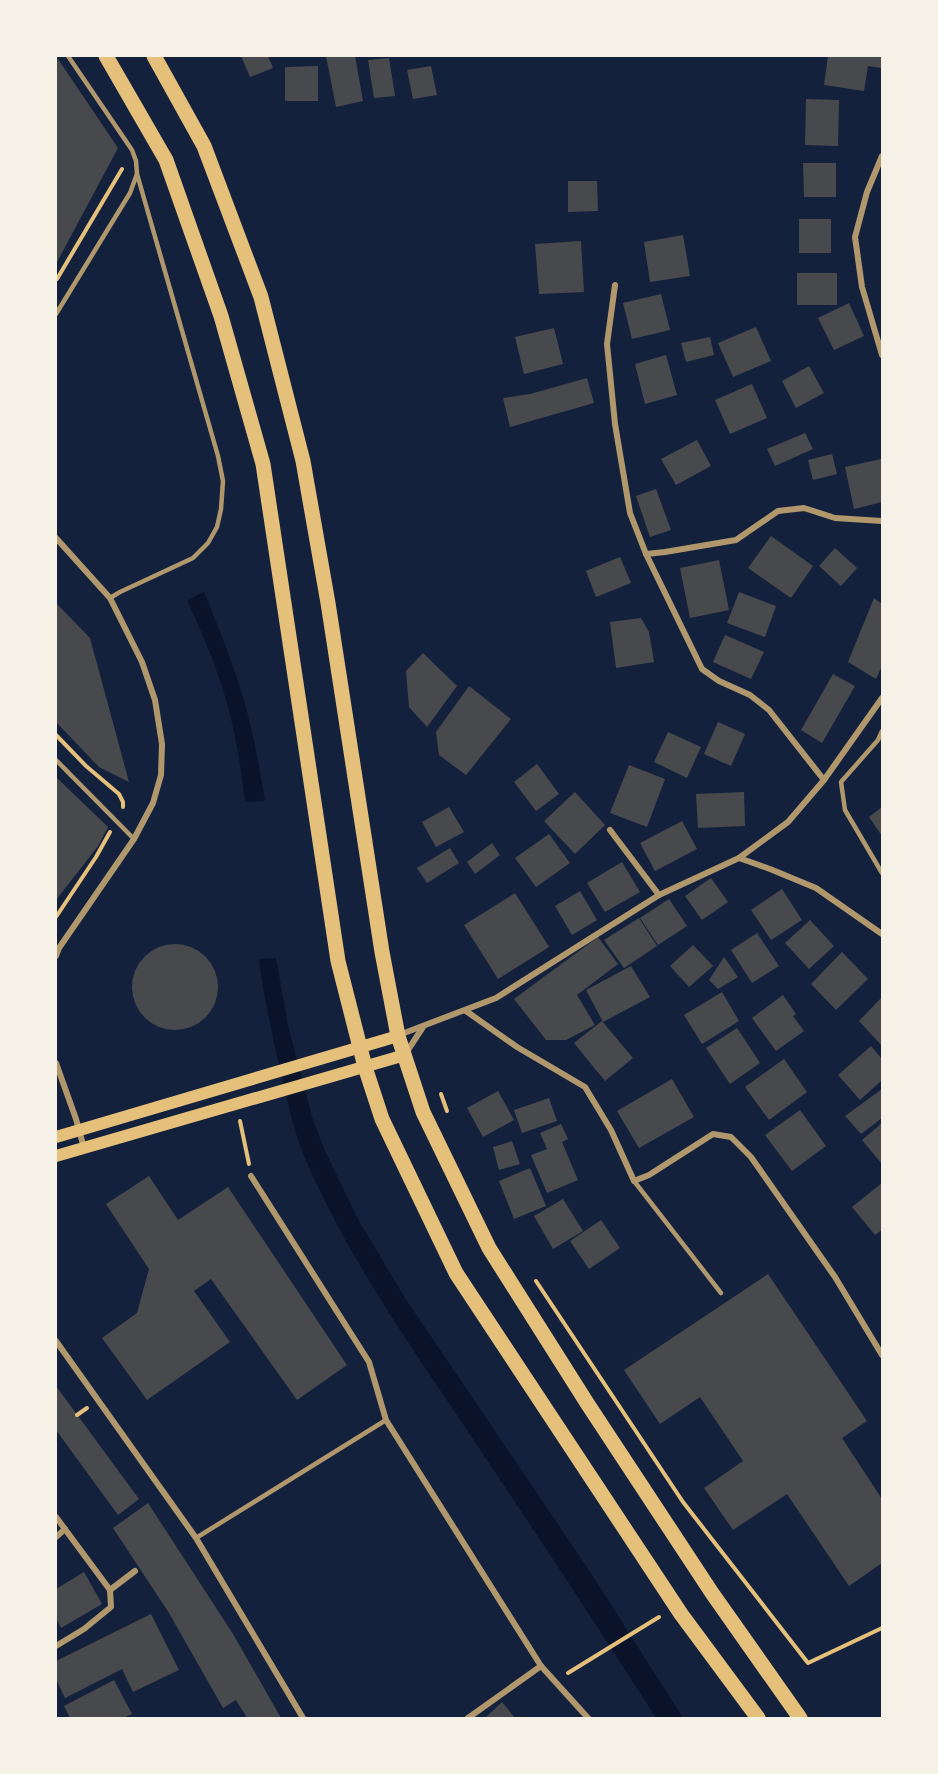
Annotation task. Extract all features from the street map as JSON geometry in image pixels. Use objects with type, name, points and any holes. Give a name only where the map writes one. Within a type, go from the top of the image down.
[{"type":"main road","points":[[106,56],[166,160],[221,316],[263,464],[338,961],[365,1067],[382,1119],[456,1273],[681,1614],[758,1719]]},
{"type":"main road","points":[[154,56],[204,146],[261,297],[303,461],[328,603],[382,952],[398,1036],[423,1112],[489,1248],[706,1584],[800,1719]]},
{"type":"main road","points":[[56,1137],[398,1036]]},
{"type":"main road","points":[[56,1156],[405,1055]]},
{"type":"street","points":[[882,156],[867,192],[855,237],[862,287],[882,355]]},
{"type":"street","points":[[615,285],[607,344],[615,424],[630,513],[646,554],[702,669],[718,681],[750,695],[769,710],[824,780]]},
{"type":"street","points":[[646,554],[736,540],[778,511],[804,508],[835,518],[882,521]]},
{"type":"street","points":[[56,538],[110,598],[142,662],[155,700],[162,744],[160,775],[153,803],[134,838],[59,948],[56,956]]},
{"type":"street","points":[[398,1036],[496,998],[658,895],[739,858],[788,822],[824,780],[882,698]]},
{"type":"street","points":[[610,830],[658,895]]},
{"type":"street","points":[[739,858],[816,888],[882,934]]},
{"type":"street","points":[[466,1011],[517,1047],[585,1087],[611,1130],[634,1181],[649,1175],[713,1134],[731,1137],[751,1157],[822,1259],[882,1355]]},
{"type":"street","points":[[405,1055],[424,1026]]},
{"type":"street","points":[[56,1063],[84,1148]]},
{"type":"street","points":[[252,1176],[369,1362],[386,1420],[541,1666],[588,1719]]},
{"type":"street","points":[[56,1341],[196,1538],[303,1719]]},
{"type":"street","points":[[56,1517],[110,1590],[111,1607],[84,1629],[56,1646]]},
{"type":"street","points":[[56,1537],[65,1529]]},
{"type":"street","points":[[182,1534],[189,1529]]},
{"type":"street","points":[[110,1590],[135,1571]]},
{"type":"street","points":[[468,1719],[541,1666]]},
{"type":"lane","points":[[68,56],[132,150],[218,456],[223,481],[217,527],[208,543],[193,558],[110,598]]},
{"type":"lane","points":[[56,314],[130,193],[138,174]]},
{"type":"lane","points":[[882,731],[878,740],[841,783],[845,810],[882,873]]},
{"type":"lane","points":[[56,760],[134,838]]},
{"type":"lane","points":[[634,1181],[721,1293]]},
{"type":"lane","points":[[196,1538],[386,1420]]},
{"type":"path","points":[[56,282],[132,150]]},
{"type":"path","points":[[56,735],[86,766],[119,794],[123,802],[122,810],[96,857],[56,917]]},
{"type":"path","points":[[441,1094],[448,1115]]},
{"type":"path","points":[[239,1113],[252,1176]]},
{"type":"path","points":[[534,1278],[683,1502],[808,1663],[882,1628]]},
{"type":"path","points":[[77,1415],[87,1407]]},
{"type":"path","points":[[568,1673],[659,1617]]},
{"type":"water","points":[[204,592],[243,697],[253,735],[265,801],[245,802],[238,752],[227,703],[214,663],[187,600]]},
{"type":"water","points":[[276,958],[288,1025],[312,1117],[325,1151],[358,1219],[405,1298],[593,1576],[683,1718],[656,1718],[384,1305],[362,1270],[322,1196],[296,1134],[267,1010],[259,959]]},
{"type":"building","points":[[56,56],[118,148],[56,264]]},
{"type":"building","points":[[241,56],[268,56],[273,68],[250,77]]},
{"type":"building","points":[[326,56],[355,56],[363,101],[336,107]]},
{"type":"building","points":[[828,56],[882,56],[882,68],[868,66],[864,91],[824,85]]},
{"type":"building","points":[[389,58],[395,96],[374,98],[368,60]]},
{"type":"building","points":[[318,66],[318,101],[285,101],[285,67]]},
{"type":"building","points":[[431,66],[437,95],[413,99],[407,70]]},
{"type":"building","points":[[806,99],[839,100],[838,146],[805,145]]},
{"type":"building","points":[[803,163],[836,163],[836,197],[804,197]]},
{"type":"building","points":[[568,181],[597,181],[598,211],[568,212]]},
{"type":"building","points":[[799,219],[831,219],[831,253],[799,253]]},
{"type":"building","points":[[683,235],[690,276],[650,282],[644,242]]},
{"type":"building","points":[[581,241],[584,292],[539,294],[535,244]]},
{"type":"building","points":[[797,273],[837,273],[837,305],[797,305]]},
{"type":"building","points":[[661,294],[670,330],[632,339],[623,303]]},
{"type":"building","points":[[849,303],[864,336],[834,350],[818,318]]},
{"type":"building","points":[[756,327],[771,361],[733,377],[718,343]]},
{"type":"building","points":[[554,328],[563,364],[524,374],[515,337]]},
{"type":"building","points":[[710,337],[714,355],[686,362],[681,343]]},
{"type":"building","points":[[666,355],[677,395],[645,404],[635,364]]},
{"type":"building","points":[[809,366],[824,393],[796,408],[782,381]]},
{"type":"building","points":[[587,378],[594,403],[510,427],[503,398],[530,394]]},
{"type":"building","points":[[752,384],[767,418],[730,434],[715,400]]},
{"type":"building","points":[[805,433],[813,449],[775,466],[767,449]]},
{"type":"building","points":[[697,440],[711,466],[676,485],[661,459]]},
{"type":"building","points":[[832,454],[837,474],[813,480],[808,460]]},
{"type":"building","points":[[881,459],[882,502],[854,509],[845,467]]},
{"type":"building","points":[[656,489],[671,530],[650,537],[636,496]]},
{"type":"building","points":[[771,536],[813,566],[791,598],[748,568]]},
{"type":"building","points":[[835,548],[857,568],[841,586],[819,566]]},
{"type":"building","points":[[620,557],[631,583],[596,597],[586,571]]},
{"type":"building","points":[[719,560],[729,610],[690,618],[680,568]]},
{"type":"building","points":[[739,592],[776,606],[765,637],[727,623]]},
{"type":"building","points":[[874,598],[882,604],[882,666],[876,679],[848,662]]},
{"type":"building","points":[[56,603],[90,638],[129,782],[99,767],[56,722]]},
{"type":"building","points":[[641,618],[649,632],[654,662],[616,668],[610,622]]},
{"type":"building","points":[[725,635],[764,652],[751,679],[713,662]]},
{"type":"building","points":[[423,653],[457,686],[427,727],[409,707],[406,671]]},
{"type":"building","points":[[833,674],[855,686],[822,743],[801,730]]},
{"type":"building","points":[[469,686],[511,719],[466,775],[439,755],[436,732]]},
{"type":"building","points":[[718,722],[745,734],[731,766],[704,754]]},
{"type":"building","points":[[668,732],[701,747],[687,778],[654,762]]},
{"type":"building","points":[[537,764],[559,794],[536,811],[514,782]]},
{"type":"building","points":[[629,765],[665,779],[647,827],[610,813]]},
{"type":"building","points":[[56,777],[108,827],[98,846],[56,900]]},
{"type":"building","points":[[575,792],[605,825],[575,854],[544,821]]},
{"type":"building","points":[[744,792],[745,826],[698,828],[696,794]]},
{"type":"building","points":[[449,807],[464,832],[436,847],[422,822]]},
{"type":"building","points":[[882,807],[882,836],[869,817]]},
{"type":"building","points":[[682,821],[697,849],[655,871],[640,843]]},
{"type":"building","points":[[549,834],[570,863],[536,887],[515,858]]},
{"type":"building","points":[[492,843],[500,855],[475,874],[467,862]]},
{"type":"building","points":[[450,848],[459,863],[427,883],[417,868]]},
{"type":"building","points":[[622,862],[640,892],[605,912],[587,883]]},
{"type":"building","points":[[711,878],[728,902],[702,920],[685,896]]},
{"type":"building","points":[[782,889],[802,920],[771,940],[751,910]]},
{"type":"building","points":[[580,891],[597,920],[572,935],[555,906]]},
{"type":"building","points":[[515,893],[549,947],[498,979],[464,925]]},
{"type":"building","points":[[669,899],[687,926],[658,945],[640,918]]},
{"type":"building","points":[[639,918],[657,946],[624,968],[604,940]]},
{"type":"building","points":[[810,920],[834,946],[809,969],[785,943]]},
{"type":"building","points":[[757,933],[779,966],[752,983],[731,950]]},
{"type":"building","points":[[598,937],[618,964],[577,995],[595,1025],[566,1040],[546,1040],[514,999]]},
{"type":"building","points":[[175,944],[192,947],[206,956],[215,970],[218,987],[215,1004],[206,1018],[192,1027],[175,1030],[158,1027],[144,1018],[135,1004],[132,987],[135,970],[144,956],[158,947]]},
{"type":"building","points":[[693,945],[713,966],[689,987],[670,966]]},
{"type":"building","points":[[842,952],[868,979],[836,1010],[811,984]]},
{"type":"building","points":[[724,957],[738,977],[718,989],[709,980]]},
{"type":"building","points":[[631,966],[650,997],[603,1022],[586,990]]},
{"type":"building","points":[[722,992],[739,1021],[702,1044],[684,1015]]},
{"type":"building","points":[[783,995],[796,1014],[793,1016],[804,1031],[776,1051],[752,1018]]},
{"type":"building","points":[[882,997],[882,1046],[859,1021]]},
{"type":"building","points":[[602,1021],[633,1058],[605,1081],[574,1043]]},
{"type":"building","points":[[737,1028],[760,1063],[730,1084],[706,1048]]},
{"type":"building","points":[[871,1046],[882,1059],[882,1080],[860,1100],[838,1075]]},
{"type":"building","points":[[784,1059],[807,1092],[769,1120],[745,1087]]},
{"type":"building","points":[[672,1079],[694,1117],[639,1148],[617,1111]]},
{"type":"building","points":[[882,1089],[882,1118],[861,1134],[845,1116]]},
{"type":"building","points":[[498,1091],[514,1120],[483,1137],[467,1108]]},
{"type":"building","points":[[549,1098],[557,1121],[522,1133],[514,1110]]},
{"type":"building","points":[[800,1110],[826,1146],[792,1171],[765,1135]]},
{"type":"building","points":[[882,1123],[882,1164],[862,1140]]},
{"type":"building","points":[[561,1124],[568,1139],[562,1142],[578,1180],[547,1193],[531,1155],[547,1149],[540,1133]]},
{"type":"building","points":[[512,1141],[520,1164],[499,1170],[493,1147]]},
{"type":"building","points":[[530,1168],[546,1206],[514,1219],[499,1181]]},
{"type":"building","points":[[149,1176],[178,1220],[228,1187],[347,1365],[297,1400],[211,1279],[194,1291],[230,1342],[147,1400],[102,1338],[137,1313],[149,1269],[106,1204]]},
{"type":"building","points":[[882,1183],[882,1230],[875,1235],[852,1207]]},
{"type":"building","points":[[563,1199],[583,1231],[553,1249],[534,1216]]},
{"type":"building","points":[[601,1220],[620,1248],[589,1269],[570,1241]]},
{"type":"building","points":[[768,1274],[867,1421],[842,1438],[882,1499],[882,1563],[849,1586],[787,1494],[733,1530],[704,1488],[743,1461],[700,1397],[660,1424],[624,1370]]},
{"type":"building","points":[[56,1386],[139,1499],[118,1515],[56,1430]]},
{"type":"building","points":[[148,1503],[233,1634],[281,1718],[247,1718],[236,1700],[223,1708],[169,1613],[113,1528]]},
{"type":"building","points":[[84,1572],[102,1604],[61,1628],[56,1618],[56,1589]]},
{"type":"building","points":[[151,1614],[179,1670],[133,1692],[122,1669],[65,1698],[56,1679],[56,1661]]},
{"type":"building","points":[[114,1680],[132,1714],[123,1718],[70,1718],[64,1706]]},
{"type":"building","points":[[502,1702],[515,1718],[485,1718]]}]
